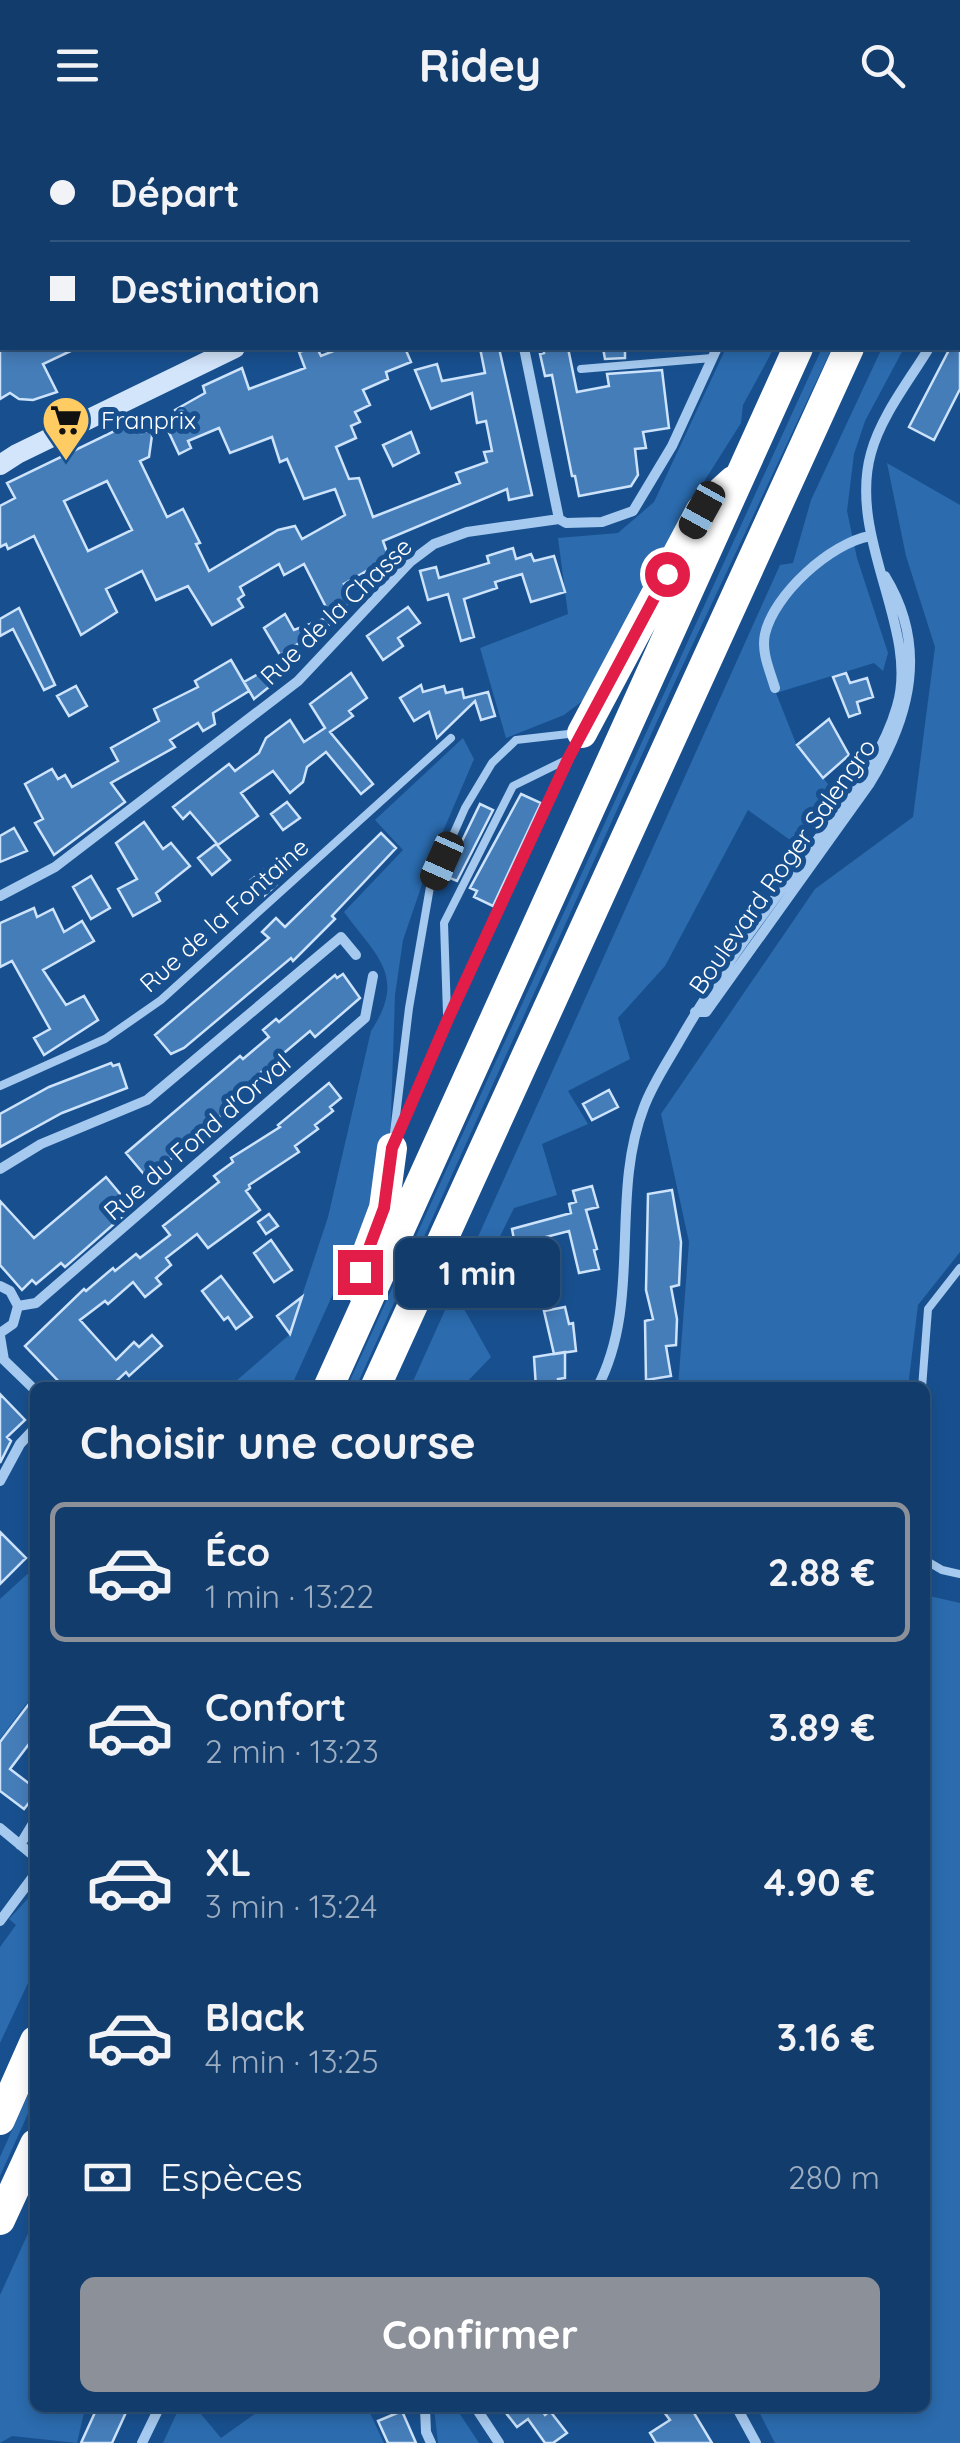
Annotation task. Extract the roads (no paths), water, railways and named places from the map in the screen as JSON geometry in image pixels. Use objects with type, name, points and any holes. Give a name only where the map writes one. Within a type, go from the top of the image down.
[{"type":"highway","points":[[331,1382],[797,350]]},
{"type":"highway","points":[[378,1382],[848,350]]},
{"type":"highway","points":[[575,746],[702,510],[743,472]]},
{"type":"highway","points":[[362,1315],[360,1272],[384,1208],[392,1148]]},
{"type":"highway","points":[[0,2120],[30,2052]]},
{"type":"highway","points":[[0,2220],[30,2155]]},
{"type":"main road","points":[[0,465],[231,350]]},
{"type":"street","points":[[524,350],[558,519]]},
{"type":"street","name":"Boulevard Roger Salengro","points":[[599,1382],[613,1347],[618,1318],[630,1151],[654,1082],[695,1012],[706,1012],[870,782],[892,747],[908,703],[911,655],[900,600],[878,566],[866,519],[870,454],[883,424],[928,350]]},
{"type":"street","name":"Rue de la Chasse","points":[[0,896],[54,867],[298,681],[410,562],[434,544],[467,532],[558,519],[566,523],[602,522],[633,511],[672,446],[714,353]]},
{"type":"street","points":[[775,688],[764,648],[766,630],[780,606],[802,575],[852,539],[870,536]]},
{"type":"street","points":[[0,1169],[41,1144],[156,1094],[341,938],[356,955]]},
{"type":"street","name":"Rue du Fond d'Orval","points":[[18,1306],[36,1303],[365,1018],[373,976]]},
{"type":"street","points":[[0,1286],[10,1290],[18,1306],[13,1324],[0,1334],[4,1360],[30,1385]]},
{"type":"street","points":[[3,1478],[20,1444],[30,1433]]},
{"type":"street","points":[[0,1828],[30,1853]]},
{"type":"street","points":[[20,1845],[30,1828]]},
{"type":"street","points":[[0,1921],[30,1881]]},
{"type":"street","points":[[142,2443],[157,2412]]},
{"type":"street","points":[[426,2412],[426,2432],[431,2443]]},
{"type":"street","points":[[479,2412],[499,2443]]},
{"type":"street","points":[[739,2412],[756,2443]]},
{"type":"lane","points":[[581,368],[714,353]]},
{"type":"lane","name":"Rue de la Fontaine","points":[[0,1086],[105,1039],[160,1000],[451,738]]},
{"type":"lane","points":[[392,1148],[409,1008],[430,887],[465,808],[492,763],[516,740],[575,746]]},
{"type":"lane","points":[[392,1148],[575,746]]},
{"type":"lane","points":[[448,1019],[444,923],[513,786],[575,746]]},
{"type":"lane","points":[[922,1382],[928,1310],[960,1268]]},
{"type":"lane","points":[[930,1563],[960,1574]]},
{"type":"place","name":"Franprix","points":[[66,462]]}]
